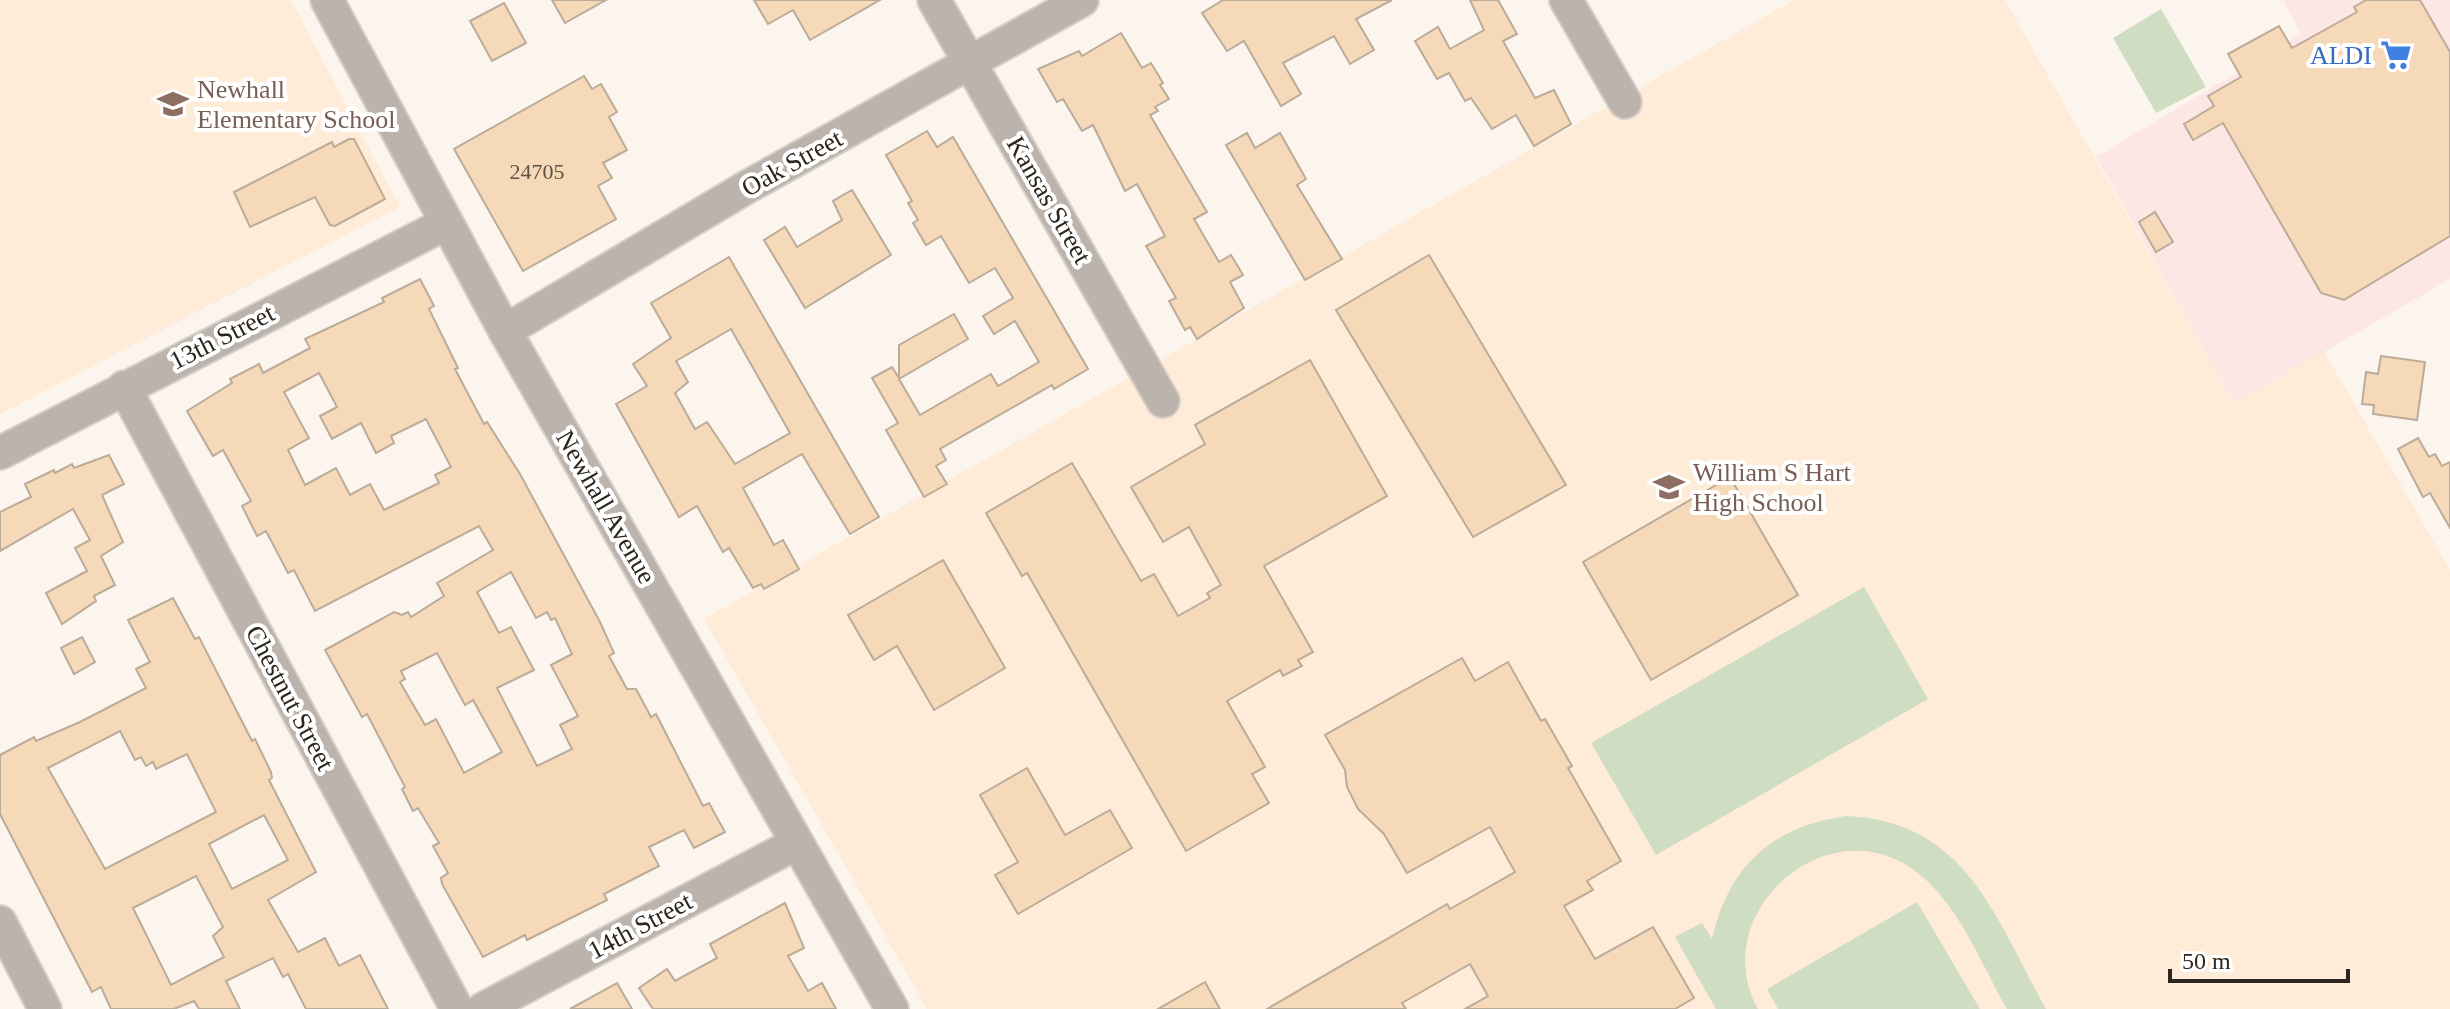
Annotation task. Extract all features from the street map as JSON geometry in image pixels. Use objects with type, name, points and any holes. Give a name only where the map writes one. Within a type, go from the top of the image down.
[{"type":"street","name":"Newhall Avenue","points":[[327,0],[445,224],[892,1009]]},
{"type":"street","name":"Kansas Street","points":[[934,0],[1163,401]]},
{"type":"street","name":"Oak Street","points":[[505,331],[747,187],[1082,0]]},
{"type":"street","points":[[1566,0],[1625,102]]},
{"type":"street","name":"13th Street","points":[[0,453],[445,224]]},
{"type":"street","name":"Chestnut Street","points":[[124,387],[457,1009]]},
{"type":"street","name":"14th Street","points":[[483,1009],[797,843]]},
{"type":"street","points":[[0,922],[45,1009]]},
{"type":"shaded area","name":"Newhall Elementary School","points":[[0,0],[291,0],[400,207],[0,414]]},
{"type":"shaded area","name":"William S Hart High School","points":[[1794,0],[2005,0],[2234,403],[2324,351],[2450,570],[2450,1009],[927,1009],[704,619]]},
{"type":"shaded area","points":[[2283,0],[2450,0],[2450,279],[2234,404],[2096,157],[2301,34]]},
{"type":"green space","points":[[2161,9],[2206,87],[2156,113],[2113,38]]},
{"type":"green space","points":[[1864,587],[1928,699],[1656,855],[1591,743]]},
{"type":"green space","points":[[1846,816],[1887,822],[1921,835],[1949,855],[1972,880],[1992,909],[2046,1009],[2007,1009],[1977,952],[1942,896],[1911,868],[1877,853],[1843,852],[1810,862],[1782,881],[1760,908],[1748,939],[1746,974],[1758,1009],[1716,1009],[1675,937],[1702,923],[1712,939],[1730,891],[1757,854],[1796,830],[1819,821]]},
{"type":"green space","points":[[1917,902],[1980,1009],[1778,1009],[1767,989]]},
{"type":"building","points":[[552,0],[606,0],[565,23]]},
{"type":"building","points":[[754,0],[880,0],[810,40],[793,10],[768,24]]},
{"type":"building","points":[[1223,0],[1392,0],[1356,19],[1374,50],[1350,64],[1334,36],[1283,63],[1301,94],[1281,106],[1244,41],[1227,51],[1202,13]]},
{"type":"building","points":[[1470,0],[1498,0],[1517,34],[1503,41],[1535,98],[1554,90],[1571,124],[1534,146],[1516,115],[1492,129],[1471,98],[1465,101],[1449,73],[1437,79],[1415,41],[1438,27],[1450,49],[1484,30]]},
{"type":"building","points":[[2366,0],[2420,0],[2450,52],[2450,236],[2344,300],[2321,293],[2223,123],[2193,140],[2184,124],[2214,106],[2208,96],[2241,77],[2228,54],[2279,26],[2292,48],[2357,12],[2354,7]]},
{"type":"building","points":[[504,3],[526,43],[492,61],[470,21]]},
{"type":"building","points":[[1121,33],[1142,68],[1151,63],[1163,83],[1160,85],[1169,99],[1155,107],[1158,111],[1150,115],[1207,212],[1194,219],[1219,262],[1231,255],[1243,275],[1230,282],[1244,308],[1197,339],[1190,327],[1185,330],[1169,301],[1176,298],[1146,246],[1165,236],[1137,184],[1125,191],[1093,125],[1082,131],[1063,99],[1057,102],[1038,69],[1079,51],[1082,56]]},
{"type":"building","points":[[584,76],[592,89],[601,84],[617,112],[609,117],[627,150],[603,163],[612,178],[598,186],[616,219],[523,271],[454,149]]},
{"type":"building","points":[[927,131],[937,147],[953,137],[1088,369],[1054,389],[1052,385],[940,449],[946,460],[936,466],[947,484],[924,497],[886,430],[898,423],[872,378],[892,367],[899,378],[899,345],[954,314],[968,339],[899,379],[920,415],[991,374],[998,386],[1039,362],[1015,321],[994,334],[983,316],[1013,298],[995,268],[969,283],[941,236],[926,245],[913,223],[918,220],[908,203],[912,201],[886,155]]},
{"type":"building","points":[[1247,133],[1255,148],[1280,133],[1306,179],[1297,185],[1342,259],[1305,280],[1226,145]]},
{"type":"building","points":[[354,139],[385,199],[335,226],[330,225],[315,197],[250,227],[234,192],[332,142],[334,147]]},
{"type":"building","points":[[852,190],[891,255],[805,308],[764,240],[785,227],[797,247],[842,220],[833,201]]},
{"type":"building","points":[[2155,212],[2173,242],[2156,252],[2139,222]]},
{"type":"building","points":[[1429,255],[1566,485],[1473,537],[1336,310]]},
{"type":"building","points":[[729,257],[879,517],[850,534],[802,454],[743,488],[774,545],[783,540],[799,569],[764,589],[761,584],[753,588],[729,548],[723,552],[697,506],[679,517],[616,404],[647,386],[633,364],[671,338],[651,303]],"holes":[[[731,329],[790,433],[735,464],[707,422],[695,429],[675,393],[688,382],[676,361]]]},
{"type":"building","points":[[420,279],[434,306],[429,309],[458,368],[455,369],[484,424],[487,422],[520,474],[600,622],[614,653],[609,656],[627,689],[636,689],[651,717],[656,714],[703,806],[709,803],[725,832],[694,848],[684,830],[649,847],[659,866],[604,894],[607,900],[527,940],[525,935],[483,957],[442,884],[441,878],[448,873],[433,846],[439,843],[418,808],[413,811],[402,789],[405,787],[367,714],[362,717],[325,650],[394,612],[402,615],[408,612],[411,617],[444,596],[437,583],[493,550],[479,526],[315,611],[294,570],[288,573],[266,531],[257,536],[242,506],[251,501],[223,450],[213,456],[187,411],[232,383],[230,379],[259,364],[263,373],[310,348],[305,339],[384,302],[382,298]],"holes":[[[319,373],[337,407],[320,416],[332,439],[361,423],[376,453],[394,443],[391,436],[426,419],[451,467],[435,475],[439,483],[384,510],[370,484],[350,495],[336,468],[305,485],[288,450],[309,438],[284,392]],[[511,572],[536,618],[547,612],[551,620],[555,618],[572,654],[551,665],[578,716],[560,725],[572,749],[537,766],[497,688],[534,670],[511,627],[499,633],[477,592]],[[437,653],[465,705],[473,700],[502,752],[464,773],[436,719],[425,725],[400,682],[405,679],[401,671]]]},
{"type":"building","points":[[2381,356],[2425,362],[2417,420],[2373,414],[2374,405],[2362,404],[2366,372],[2378,374]]},
{"type":"building","points":[[1310,360],[1387,496],[1264,566],[1313,652],[1298,660],[1302,666],[1283,676],[1280,670],[1227,701],[1265,767],[1252,774],[1269,803],[1186,851],[1027,573],[1022,576],[986,513],[1072,463],[1141,581],[1154,574],[1178,616],[1210,598],[1207,593],[1221,585],[1189,527],[1163,542],[1131,487],[1205,444],[1195,425]]},
{"type":"building","points":[[2418,438],[2429,457],[2435,454],[2442,466],[2450,462],[2450,528],[2430,493],[2423,497],[2398,449]]},
{"type":"building","points":[[109,455],[124,484],[102,495],[123,542],[101,556],[115,585],[94,596],[96,601],[62,624],[46,593],[87,571],[75,548],[90,540],[73,509],[0,551],[0,512],[31,497],[25,484],[54,470],[55,473],[72,464],[74,468]]},
{"type":"building","points":[[1730,477],[1798,595],[1651,680],[1583,562]]},
{"type":"building","points":[[943,560],[1005,668],[934,710],[897,646],[874,660],[848,615]]},
{"type":"building","points":[[173,598],[195,639],[199,637],[252,741],[255,739],[271,772],[272,778],[269,780],[316,872],[268,900],[298,952],[325,938],[339,966],[360,955],[388,1009],[306,1009],[288,974],[283,977],[273,958],[226,981],[240,1009],[199,1009],[194,1001],[174,1009],[111,1009],[101,987],[92,992],[0,814],[0,755],[34,737],[36,741],[80,722],[146,688],[136,669],[150,662],[128,620]],"holes":[[[120,731],[135,760],[141,757],[146,766],[153,762],[156,769],[187,754],[216,812],[105,869],[48,768]],[[264,815],[288,860],[232,889],[209,844]],[[196,876],[223,927],[213,936],[224,957],[171,985],[133,908]]]},
{"type":"building","points":[[82,637],[95,662],[74,674],[61,648]]},
{"type":"building","points":[[1462,658],[1475,681],[1508,662],[1541,721],[1545,719],[1572,766],[1568,768],[1621,861],[1587,881],[1593,890],[1564,906],[1595,959],[1653,927],[1694,998],[1675,1009],[1465,1009],[1488,996],[1470,964],[1402,1003],[1406,1009],[1267,1009],[1447,904],[1450,909],[1515,872],[1490,827],[1407,873],[1384,834],[1358,809],[1347,787],[1345,770],[1325,735]]},
{"type":"building","points":[[1027,768],[1065,835],[1110,810],[1132,848],[1018,914],[995,875],[1018,862],[980,795]]},
{"type":"building","points":[[785,903],[804,948],[788,956],[808,991],[822,983],[836,1009],[653,1009],[639,988],[667,969],[675,981],[717,958],[710,944]]},
{"type":"building","points":[[1205,982],[1220,1009],[1158,1009]]},
{"type":"building","points":[[617,983],[632,1009],[570,1009]]},
{"type":"place","name":"ALDI","points":[[2396,55]]},
{"type":"place","name":"Newhall Elementary School","points":[[173,104]]},
{"type":"place","name":"William S Hart High School","points":[[1669,487]]}]
